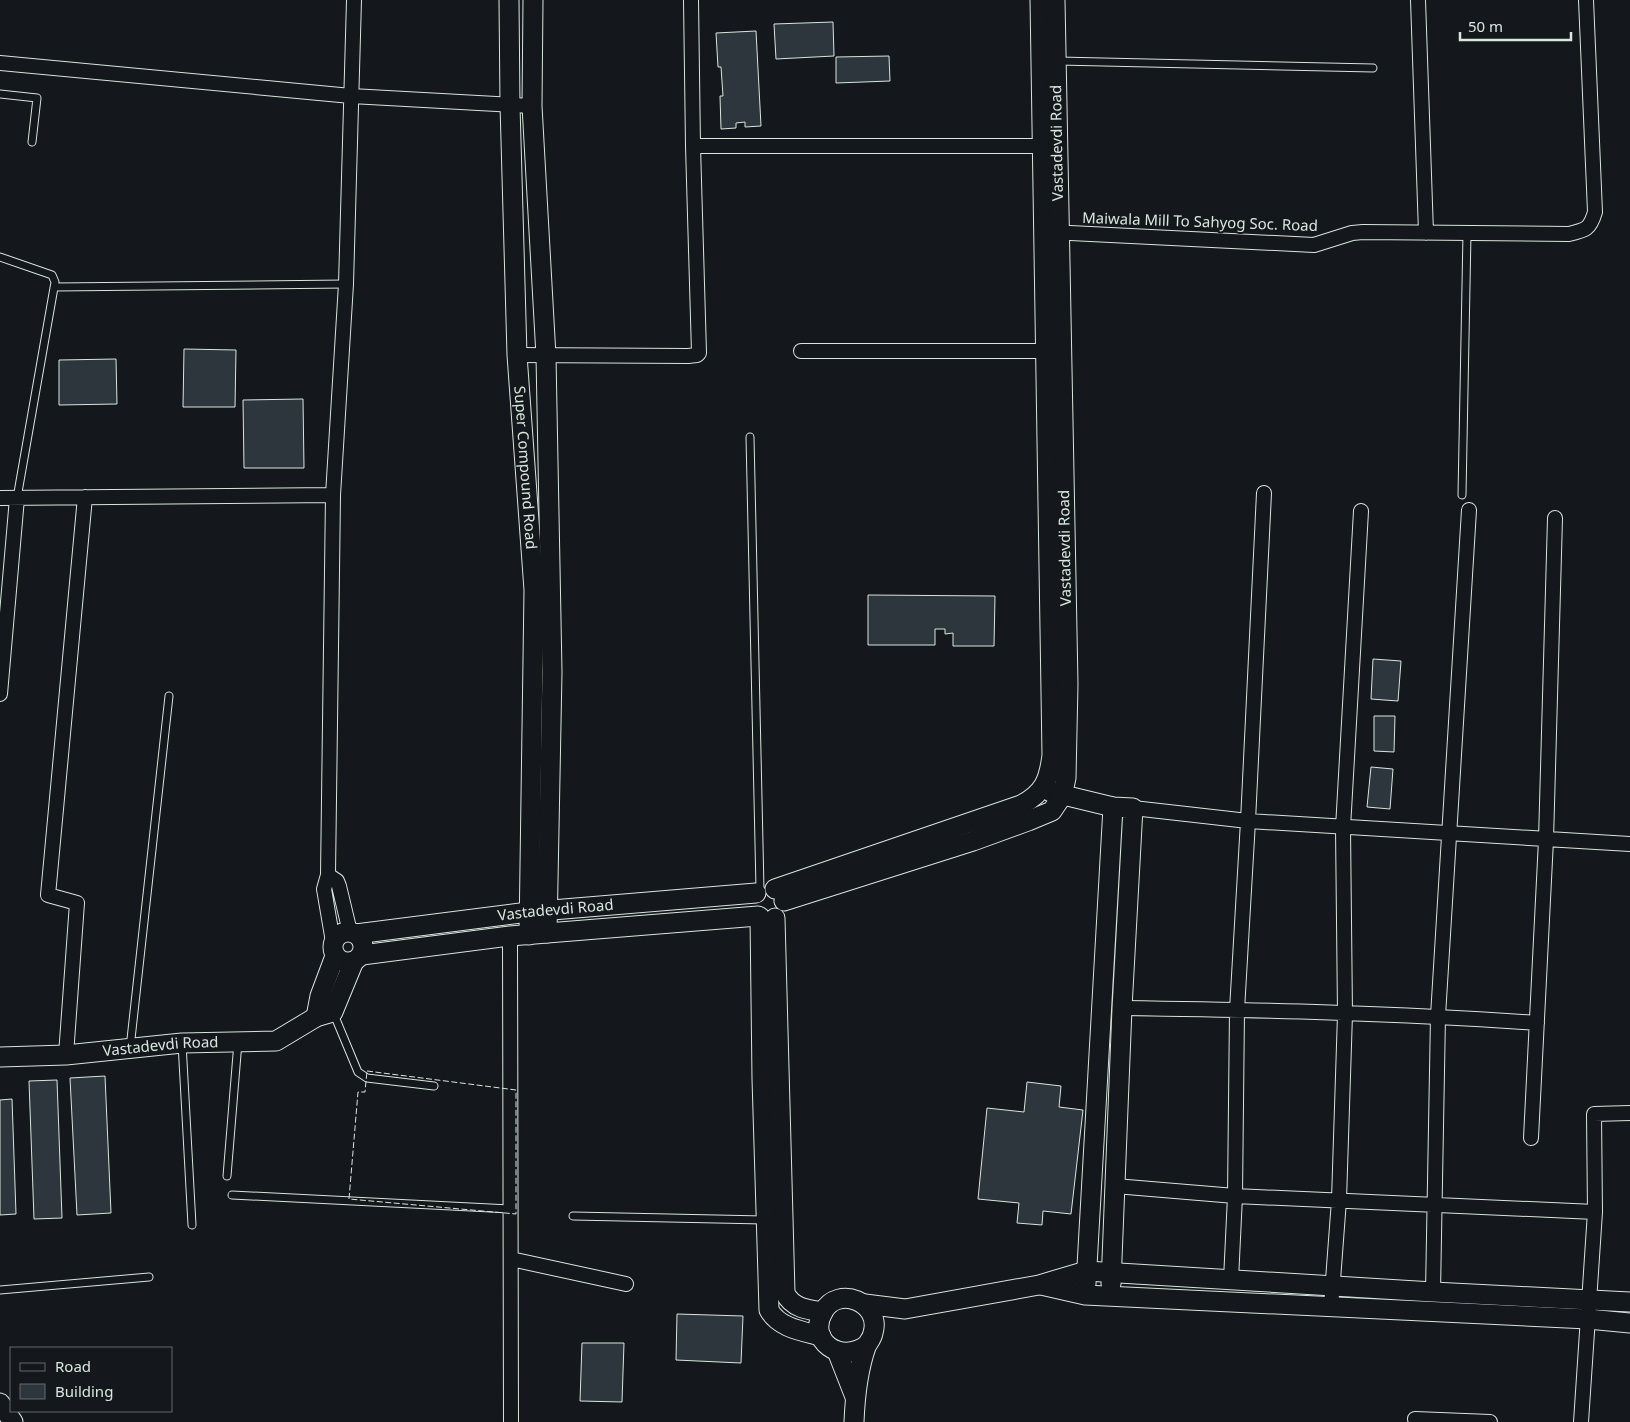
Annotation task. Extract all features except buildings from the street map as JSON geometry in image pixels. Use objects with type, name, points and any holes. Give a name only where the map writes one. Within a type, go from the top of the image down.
[{"type":"street","points":[[354,0],[346,284],[333,495],[328,874],[324,889],[334,949],[344,962],[358,958]]},
{"type":"street","name":"Super Compound Road","points":[[509,0],[517,355],[534,590],[528,912],[538,934]]},
{"type":"street","name":"Super Compound Road","points":[[533,0],[532,106],[546,356],[552,672],[547,911],[538,934]]},
{"type":"street","points":[[517,355],[694,356],[699,353],[691,0]]},
{"type":"street","name":"Vastadevdi Road","points":[[353,933],[528,912],[769,893],[974,841],[1052,811],[1062,796],[1066,778],[1068,760],[1068,684],[1051,232],[1043,146],[1040,0]]},
{"type":"street","name":"Vastadevdi Road","points":[[769,893],[1022,805],[1034,798],[1042,789],[1050,771],[1052,755],[1046,351],[1051,232],[1055,0]]},
{"type":"street","points":[[1418,0],[1426,233]]},
{"type":"street","name":"Maiwala Mill To Sahyog Soc. Road","points":[[1051,232],[1314,245],[1352,233],[1363,232],[1569,234],[1581,231],[1592,224],[1596,212],[1586,0]]},
{"type":"street","points":[[0,63],[351,96],[532,106]]},
{"type":"street","points":[[693,146],[1043,146]]},
{"type":"street","points":[[801,351],[1046,351]]},
{"type":"street","points":[[1231,1280],[1235,1196],[1237,1010],[1264,493]]},
{"type":"street","points":[[0,498],[333,495]]},
{"type":"street","points":[[66,1055],[77,903],[48,894],[85,497]]},
{"type":"street","points":[[0,694],[18,498]]},
{"type":"street","points":[[1433,1292],[1438,1016],[1469,510]]},
{"type":"street","points":[[1331,1307],[1338,1200],[1345,1014],[1344,828],[1361,511]]},
{"type":"street","points":[[1531,1138],[1546,840],[1555,518]]},
{"type":"street","points":[[1042,789],[1062,796],[1113,807],[1248,822],[1630,844]]},
{"type":"street","points":[[1086,1295],[1113,807]]},
{"type":"street","points":[[1110,1296],[1122,1008],[1133,808]]},
{"type":"street","points":[[325,1014],[358,958],[363,945],[362,940],[353,933],[337,881],[328,874]]},
{"type":"street","points":[[765,917],[782,911],[769,893],[752,902],[753,907],[765,917],[785,1294],[788,1301],[804,1309],[823,1312]]},
{"type":"street","points":[[765,917],[762,1079],[769,1310],[772,1317],[780,1323],[798,1331],[821,1336]]},
{"type":"street","name":"Vastadevdi Road","points":[[358,958],[510,936],[765,917]]},
{"type":"street","points":[[325,1014],[320,996],[334,949],[340,934],[353,933]]},
{"type":"street","points":[[510,936],[511,1422]]},
{"type":"street","points":[[1122,1008],[1438,1016],[1537,1023]]},
{"type":"street","name":"Vastadevdi Road","points":[[0,1056],[66,1055],[182,1043],[276,1041],[325,1014]]},
{"type":"street","points":[[1581,1422],[1595,1212],[1594,1114],[1630,1113]]},
{"type":"street","points":[[1115,1186],[1235,1196],[1595,1212]]},
{"type":"street","points":[[511,1259],[626,1284]]},
{"type":"street","points":[[905,1309],[871,1337],[860,1351],[850,1353],[837,1352],[825,1344],[821,1336],[819,1327],[823,1312],[831,1303],[839,1299],[848,1298],[865,1304],[905,1309],[1039,1285],[1086,1271],[1630,1302]]},
{"type":"street","points":[[1039,1285],[1086,1295],[1588,1319],[1630,1323]]},
{"type":"street","points":[[854,1422],[855,1397],[874,1320],[871,1311],[865,1304]]},
{"type":"street","points":[[837,1352],[855,1397]]},
{"type":"street","points":[[0,1403],[13,1422]]},
{"type":"street","points":[[1415,1419],[1490,1422]]},
{"type":"lane","points":[[1055,61],[1373,68]]},
{"type":"lane","points":[[0,94],[37,98],[32,142]]},
{"type":"lane","points":[[1462,495],[1467,233]]},
{"type":"lane","points":[[0,257],[55,278],[18,498]]},
{"type":"lane","points":[[55,287],[346,284]]},
{"type":"lane","points":[[750,437],[769,893]]},
{"type":"lane","points":[[130,1048],[169,696]]},
{"type":"lane","points":[[325,1014],[362,1076],[434,1086]]},
{"type":"lane","points":[[227,1176],[238,1042]]},
{"type":"lane","points":[[182,1043],[192,1225]]},
{"type":"lane","points":[[232,1195],[510,1210]]},
{"type":"lane","points":[[573,1216],[765,1220]]},
{"type":"lane","points":[[0,1290],[149,1277]]},
{"type":"fence","points":[[367,1071],[516,1090],[516,1214],[349,1199],[358,1092],[365,1092],[367,1071]]}]
